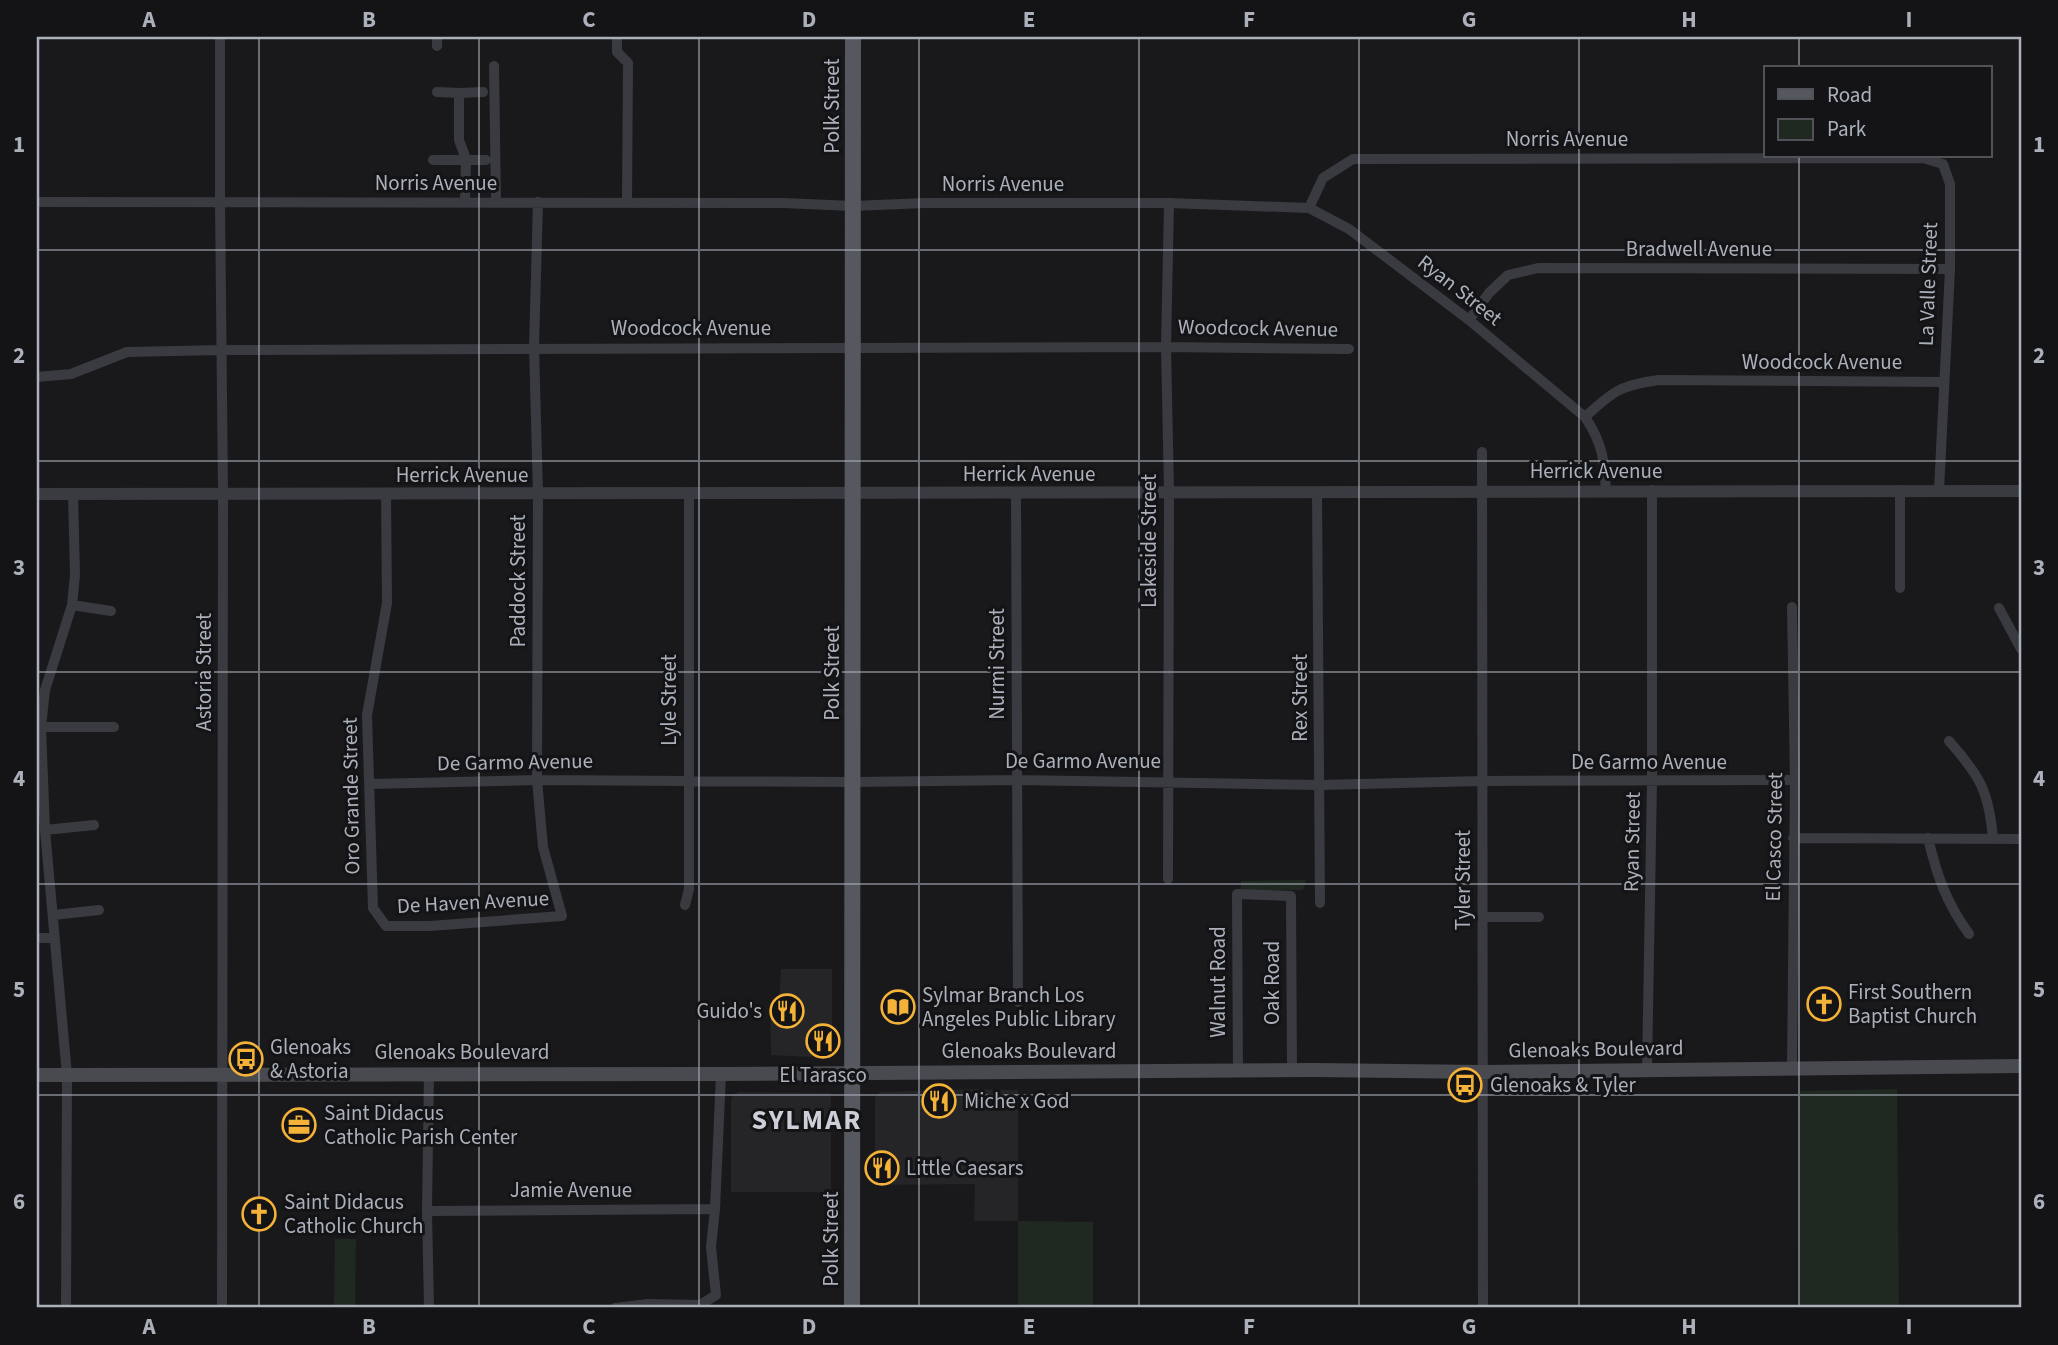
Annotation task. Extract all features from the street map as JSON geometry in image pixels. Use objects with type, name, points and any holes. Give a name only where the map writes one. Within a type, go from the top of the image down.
[{"type":"main road","name":"Polk Street","points":[[852,1308],[853,37]]},
{"type":"main road","name":"Glenoaks Boulevard","points":[[37,1075],[1238,1070],[1483,1072],[2021,1066]]},
{"type":"street","name":"Astoria Street","points":[[220,37],[223,493],[222,1308]]},
{"type":"street","points":[[617,37],[617,52],[628,63],[627,202]]},
{"type":"street","points":[[494,66],[496,202]]},
{"type":"street","points":[[437,92],[483,92]]},
{"type":"street","points":[[459,93],[459,140],[466,159],[465,202]]},
{"type":"street","name":"Norris Avenue","points":[[37,202],[627,202],[853,206],[925,203],[1169,203],[1309,208],[1323,178],[1353,159],[1923,158],[1944,164]]},
{"type":"street","points":[[433,160],[486,160]]},
{"type":"street","name":"La Valle Street","points":[[1940,490],[1950,269],[1950,184],[1944,164]]},
{"type":"street","name":"Paddock Street","points":[[538,202],[534,347],[538,494],[537,780],[543,847],[562,916]]},
{"type":"street","name":"Lakeside Street","points":[[1168,880],[1169,492],[1166,346],[1169,203]]},
{"type":"street","name":"Ryan Street","points":[[1309,208],[1349,229],[1469,320],[1585,417],[1598,437],[1605,461],[1606,491]]},
{"type":"street","name":"Bradwell Avenue","points":[[1469,320],[1489,293],[1508,275],[1538,268],[1950,269]]},
{"type":"street","name":"Woodcock Avenue","points":[[37,377],[71,374],[127,352],[534,347],[1166,346],[1349,349]]},
{"type":"street","name":"Woodcock Avenue","points":[[1585,417],[1606,397],[1631,384],[1659,380],[1944,382]]},
{"type":"street","name":"Tyler Street","points":[[1482,452],[1483,1308]]},
{"type":"street","name":"Ryan Street","points":[[1647,1069],[1653,490]]},
{"type":"street","points":[[1900,490],[1900,588]]},
{"type":"street","name":"Herrick Avenue","points":[[37,494],[2021,491]]},
{"type":"street","name":"Rex Street","points":[[1317,493],[1320,903]]},
{"type":"street","points":[[66,1308],[68,1075],[40,783],[45,690],[72,605],[75,575],[73,494]]},
{"type":"street","name":"Oro Grande Street","points":[[386,494],[387,603],[367,715],[373,908],[386,926]]},
{"type":"street","name":"Lyle Street","points":[[685,905],[689,889],[689,494]]},
{"type":"street","name":"Nurmi Street","points":[[1016,494],[1018,1002]]},
{"type":"street","points":[[72,605],[111,611]]},
{"type":"street","name":"El Casco Street","points":[[1792,607],[1795,780],[1792,1068]]},
{"type":"street","points":[[1999,608],[2021,649]]},
{"type":"street","points":[[41,727],[114,727]]},
{"type":"street","points":[[1949,741],[1981,780],[1991,810],[1993,839]]},
{"type":"street","name":"De Garmo Avenue","points":[[370,784],[537,780],[1017,780],[1320,785],[1795,780]]},
{"type":"street","points":[[45,830],[94,825]]},
{"type":"street","points":[[1793,838],[2021,839]]},
{"type":"street","points":[[1928,838],[1938,878],[1951,909],[1969,934]]},
{"type":"street","name":"Oak Road","points":[[1237,894],[1291,896],[1292,1070]]},
{"type":"street","name":"Walnut Road","points":[[1237,894],[1238,1070]]},
{"type":"street","points":[[53,915],[99,910]]},
{"type":"street","name":"De Haven Avenue","points":[[386,926],[430,926],[562,916]]},
{"type":"street","points":[[1483,917],[1539,916]]},
{"type":"street","points":[[37,938],[54,938]]},
{"type":"street","points":[[429,1073],[429,1308]]},
{"type":"street","points":[[615,1308],[649,1304],[700,1306],[716,1295],[710,1247],[715,1209],[721,1074]]},
{"type":"street","name":"Jamie Avenue","points":[[427,1211],[715,1209]]},
{"type":"shaded area","points":[[781,969],[832,969],[832,1044],[827,1049],[816,1049],[816,1055],[811,1057],[771,1055],[770,1004],[779,1004]]},
{"type":"shaded area","points":[[1018,1090],[1018,1221],[974,1221],[975,1184],[875,1185],[875,1097],[880,1092]]},
{"type":"shaded area","points":[[739,1092],[831,1093],[831,1192],[731,1192],[731,1100],[733,1095]]},
{"type":"green space","points":[[1306,880],[1303,890],[1241,891],[1241,881]]},
{"type":"green space","points":[[1897,1089],[1899,1308],[1799,1308],[1798,1091]]},
{"type":"green space","points":[[1018,1221],[1093,1222],[1093,1308],[1018,1308]]},
{"type":"green space","points":[[335,1239],[356,1239],[355,1308],[334,1308]]},
{"type":"place","name":"First Southern Baptist Church","points":[[1824,1004]]},
{"type":"place","name":"Sylmar Branch Los Angeles Public Library","points":[[898,1007]]},
{"type":"place","name":"Guido's","points":[[787,1011]]},
{"type":"place","name":"El Tarasco","points":[[823,1041]]},
{"type":"place","name":"Glenoaks & Astoria","points":[[246,1059]]},
{"type":"place","name":"Glenoaks & Tyler","points":[[1465,1085]]},
{"type":"place","name":"Miche x God","points":[[939,1101]]},
{"type":"place","name":"Saint Didacus Catholic Parish Center","points":[[299,1125]]},
{"type":"place","name":"Little Caesars","points":[[882,1168]]},
{"type":"place","name":"Saint Didacus Catholic Church","points":[[259,1214]]},
{"type":"district","name":"SYLMAR","points":[[807,1119]]}]
